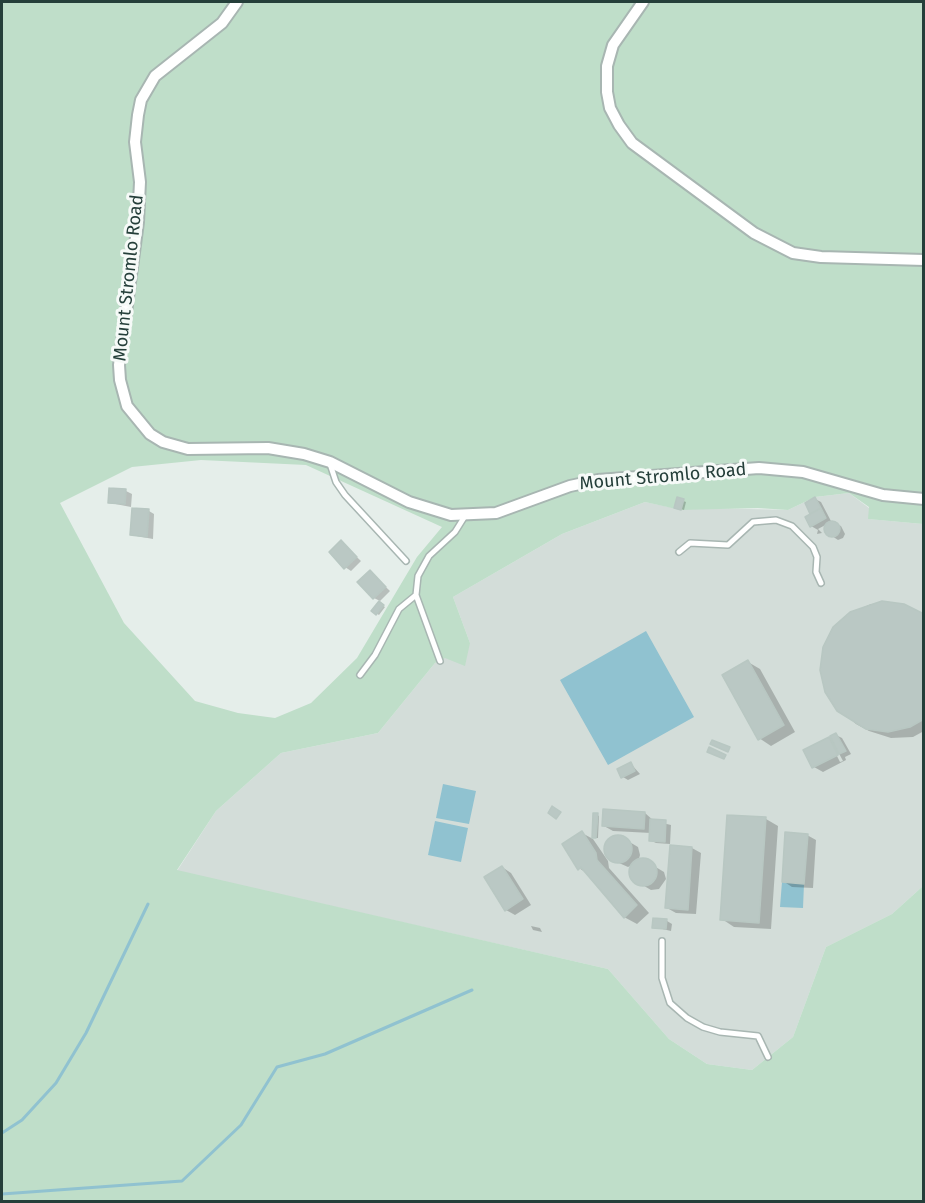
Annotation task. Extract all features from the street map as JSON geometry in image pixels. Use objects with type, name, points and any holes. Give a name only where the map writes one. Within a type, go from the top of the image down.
[{"type":"street","name":"Mount Stromlo Road","points":[[237,2],[222,23],[163,68],[141,100],[135,128],[140,182],[138,222],[119,352],[120,380],[127,405],[135,418],[150,434],[163,442],[188,449],[285,450],[330,462],[429,510],[465,516],[496,513],[570,486],[598,480],[759,468],[803,472],[884,495],[924,499]]},
{"type":"street","points":[[643,2],[613,45],[607,66],[607,92],[610,108],[618,125],[632,143],[754,233],[794,253],[821,257],[924,260]]},
{"type":"lane","points":[[330,462],[336,482],[345,495],[405,561]]},
{"type":"lane","points":[[440,661],[416,596],[418,576],[422,565],[455,532],[465,516]]},
{"type":"lane","points":[[679,552],[690,543],[728,545],[753,522],[776,520],[792,526],[813,547],[817,557],[816,572],[821,583]]},
{"type":"lane","points":[[360,675],[375,655],[399,609],[416,596]]},
{"type":"lane","points":[[662,941],[662,978],[670,1003],[687,1018],[703,1027],[720,1032],[758,1036],[768,1057]]},
{"type":"shaded area","points":[[849,493],[869,508],[869,519],[923,524],[923,886],[892,914],[826,947],[793,1037],[752,1070],[707,1064],[669,1039],[608,969],[177,871],[216,811],[281,753],[378,733],[435,663],[470,643],[453,597],[562,534],[645,502],[669,507],[788,510],[815,497]]},
{"type":"green space","points":[[2,2],[923,2],[923,524],[868,519],[869,507],[849,493],[815,497],[788,510],[758,508],[681,510],[645,502],[562,534],[453,597],[470,643],[465,666],[445,658],[435,663],[378,733],[281,753],[216,811],[177,870],[608,969],[669,1039],[707,1064],[752,1070],[793,1037],[826,947],[892,914],[923,886],[923,1201],[2,1202]],"holes":[[[201,460],[306,465],[442,527],[417,557],[357,658],[311,703],[275,718],[238,713],[195,701],[124,623],[60,503],[132,467]]]},
{"type":"water","points":[[646,631],[694,717],[608,765],[560,680]]},
{"type":"water","points":[[443,784],[476,791],[469,824],[436,818]]},
{"type":"water","points":[[435,821],[468,828],[461,862],[428,855]]},
{"type":"water","points":[[782,882],[804,884],[803,908],[780,907]]},
{"type":"building","points":[[109,488],[126,489],[125,504],[108,503]]},
{"type":"building","points":[[677,497],[684,499],[681,510],[674,508]]},
{"type":"building","points":[[815,497],[821,508],[810,514],[805,503]]},
{"type":"building","points":[[132,508],[149,509],[147,537],[130,535]]},
{"type":"building","points":[[821,508],[826,518],[810,527],[805,517]]},
{"type":"building","points":[[832,521],[838,523],[840,529],[838,535],[832,537],[826,535],[824,529],[826,523]]},
{"type":"building","points":[[341,540],[357,557],[344,569],[329,552]]},
{"type":"building","points":[[370,570],[386,587],[373,599],[357,582]]},
{"type":"building","points":[[379,601],[384,605],[376,615],[371,611]]},
{"type":"building","points":[[882,601],[904,604],[924,614],[924,719],[910,727],[888,732],[866,729],[837,711],[825,692],[820,670],[823,647],[833,627],[850,612]]},
{"type":"building","points":[[748,660],[784,725],[758,740],[722,675]]},
{"type":"building","points":[[836,733],[846,751],[839,754],[830,736]]},
{"type":"building","points":[[829,737],[838,755],[812,768],[803,750]]},
{"type":"building","points":[[712,740],[730,747],[728,752],[710,744]]},
{"type":"building","points":[[709,747],[726,755],[724,759],[707,752]]},
{"type":"building","points":[[631,762],[635,771],[621,778],[617,769]]},
{"type":"building","points":[[552,806],[561,812],[556,819],[548,813]]},
{"type":"building","points":[[603,809],[645,812],[644,829],[602,826]]},
{"type":"building","points":[[593,813],[598,813],[596,838],[592,838]]},
{"type":"building","points":[[727,815],[766,817],[759,923],[720,920]]},
{"type":"building","points":[[650,819],[666,820],[665,842],[649,841]]},
{"type":"building","points":[[582,831],[596,853],[597,860],[637,905],[624,918],[581,867],[578,870],[562,844]]},
{"type":"building","points":[[785,832],[808,834],[804,884],[782,882]]},
{"type":"building","points":[[618,835],[628,839],[632,849],[628,859],[618,863],[608,859],[604,849],[608,839]]},
{"type":"building","points":[[670,845],[692,847],[688,910],[665,908]]},
{"type":"building","points":[[643,858],[653,862],[657,872],[653,882],[643,886],[633,882],[629,872],[633,862]]},
{"type":"building","points":[[502,866],[523,899],[505,911],[484,877]]},
{"type":"building","points":[[653,918],[667,919],[666,929],[652,928]]},
{"type":"waterway","points":[[2,1133],[22,1120],[56,1083],[86,1033],[148,904]]},
{"type":"waterway","points":[[2,1194],[182,1181],[241,1125],[277,1067],[325,1054],[472,990]]}]
